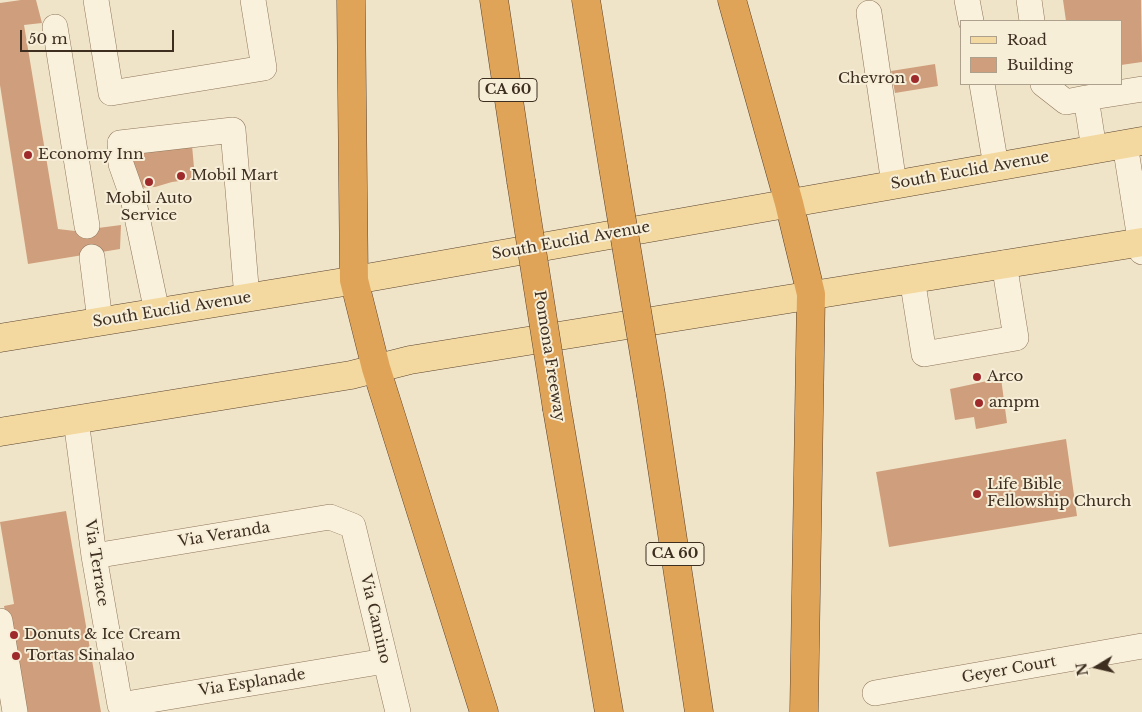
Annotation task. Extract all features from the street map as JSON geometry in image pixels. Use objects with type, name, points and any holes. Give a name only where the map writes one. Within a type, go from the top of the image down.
[{"type":"highway","points":[[351,0],[354,280],[376,368],[484,712]]},
{"type":"highway","name":"Pomona Freeway","points":[[494,0],[557,409],[609,712]]},
{"type":"highway","name":"CA 60","points":[[586,0],[651,396],[699,712]]},
{"type":"highway","points":[[732,0],[789,202],[811,294],[804,712]]},
{"type":"main road","name":"South Euclid Avenue","points":[[0,338],[354,280],[1134,142]]},
{"type":"main road","points":[[0,432],[351,375],[410,360],[811,294],[1004,263],[1142,245]]},
{"type":"street","points":[[96,0],[111,93],[264,68],[253,0]]},
{"type":"street","points":[[967,0],[971,20]]},
{"type":"street","points":[[1029,0],[1032,20]]},
{"type":"street","points":[[869,13],[894,184]]},
{"type":"street","points":[[55,27],[87,226]]},
{"type":"street","points":[[984,85],[996,166]]},
{"type":"street","points":[[1044,85],[1066,102],[1142,89]]},
{"type":"street","points":[[1086,98],[1094,149]]},
{"type":"street","points":[[157,312],[134,198],[122,164],[120,143],[233,130],[247,298]]},
{"type":"street","points":[[1134,142],[1142,245]]},
{"type":"street","points":[[92,257],[100,321]]},
{"type":"street","points":[[912,278],[924,354],[1016,338],[1004,263]]},
{"type":"street","name":"Via Terrace","points":[[76,420],[94,556],[120,705]]},
{"type":"street","name":"Via Veranda","points":[[94,556],[330,517],[353,526]]},
{"type":"street","name":"Via Camino","points":[[353,526],[398,712]]},
{"type":"street","points":[[0,621],[15,712]]},
{"type":"street","name":"Geyer Court","points":[[875,692],[1142,646]]},
{"type":"street","name":"Via Esplanade","points":[[120,705],[385,661]]},
{"type":"building","name":"Economy Inn","points":[[36,0],[42,23],[24,25],[58,229],[75,231],[121,225],[120,249],[28,264],[0,85],[0,3]]},
{"type":"building","points":[[1063,0],[1141,0],[1142,62],[1122,65],[1122,20],[1066,20]]},
{"type":"building","name":"Chevron","points":[[935,64],[938,86],[895,93],[891,71]]},
{"type":"building","points":[[192,145],[195,179],[172,182],[155,187],[135,188],[131,156],[148,151]]},
{"type":"building","name":"ampm","points":[[1001,378],[1007,423],[976,429],[974,417],[955,420],[950,389]]},
{"type":"building","name":"Life Bible Fellowship Church","points":[[1066,439],[1077,516],[889,547],[876,472]]},
{"type":"building","points":[[66,511],[101,712],[22,712],[4,606],[14,604],[0,522]]},
{"type":"place","name":"Chevron","points":[[915,79]]},
{"type":"place","name":"Economy Inn","points":[[28,155]]},
{"type":"place","name":"Mobil Mart","points":[[181,176]]},
{"type":"place","name":"Mobil Auto Service","points":[[149,182]]},
{"type":"place","name":"Arco","points":[[977,377]]},
{"type":"place","name":"ampm","points":[[979,403]]},
{"type":"place","name":"Life Bible Fellowship Church","points":[[977,494]]},
{"type":"place","name":"Donuts & Ice Cream","points":[[14,635]]},
{"type":"place","name":"Tortas Sinalao","points":[[16,656]]}]
